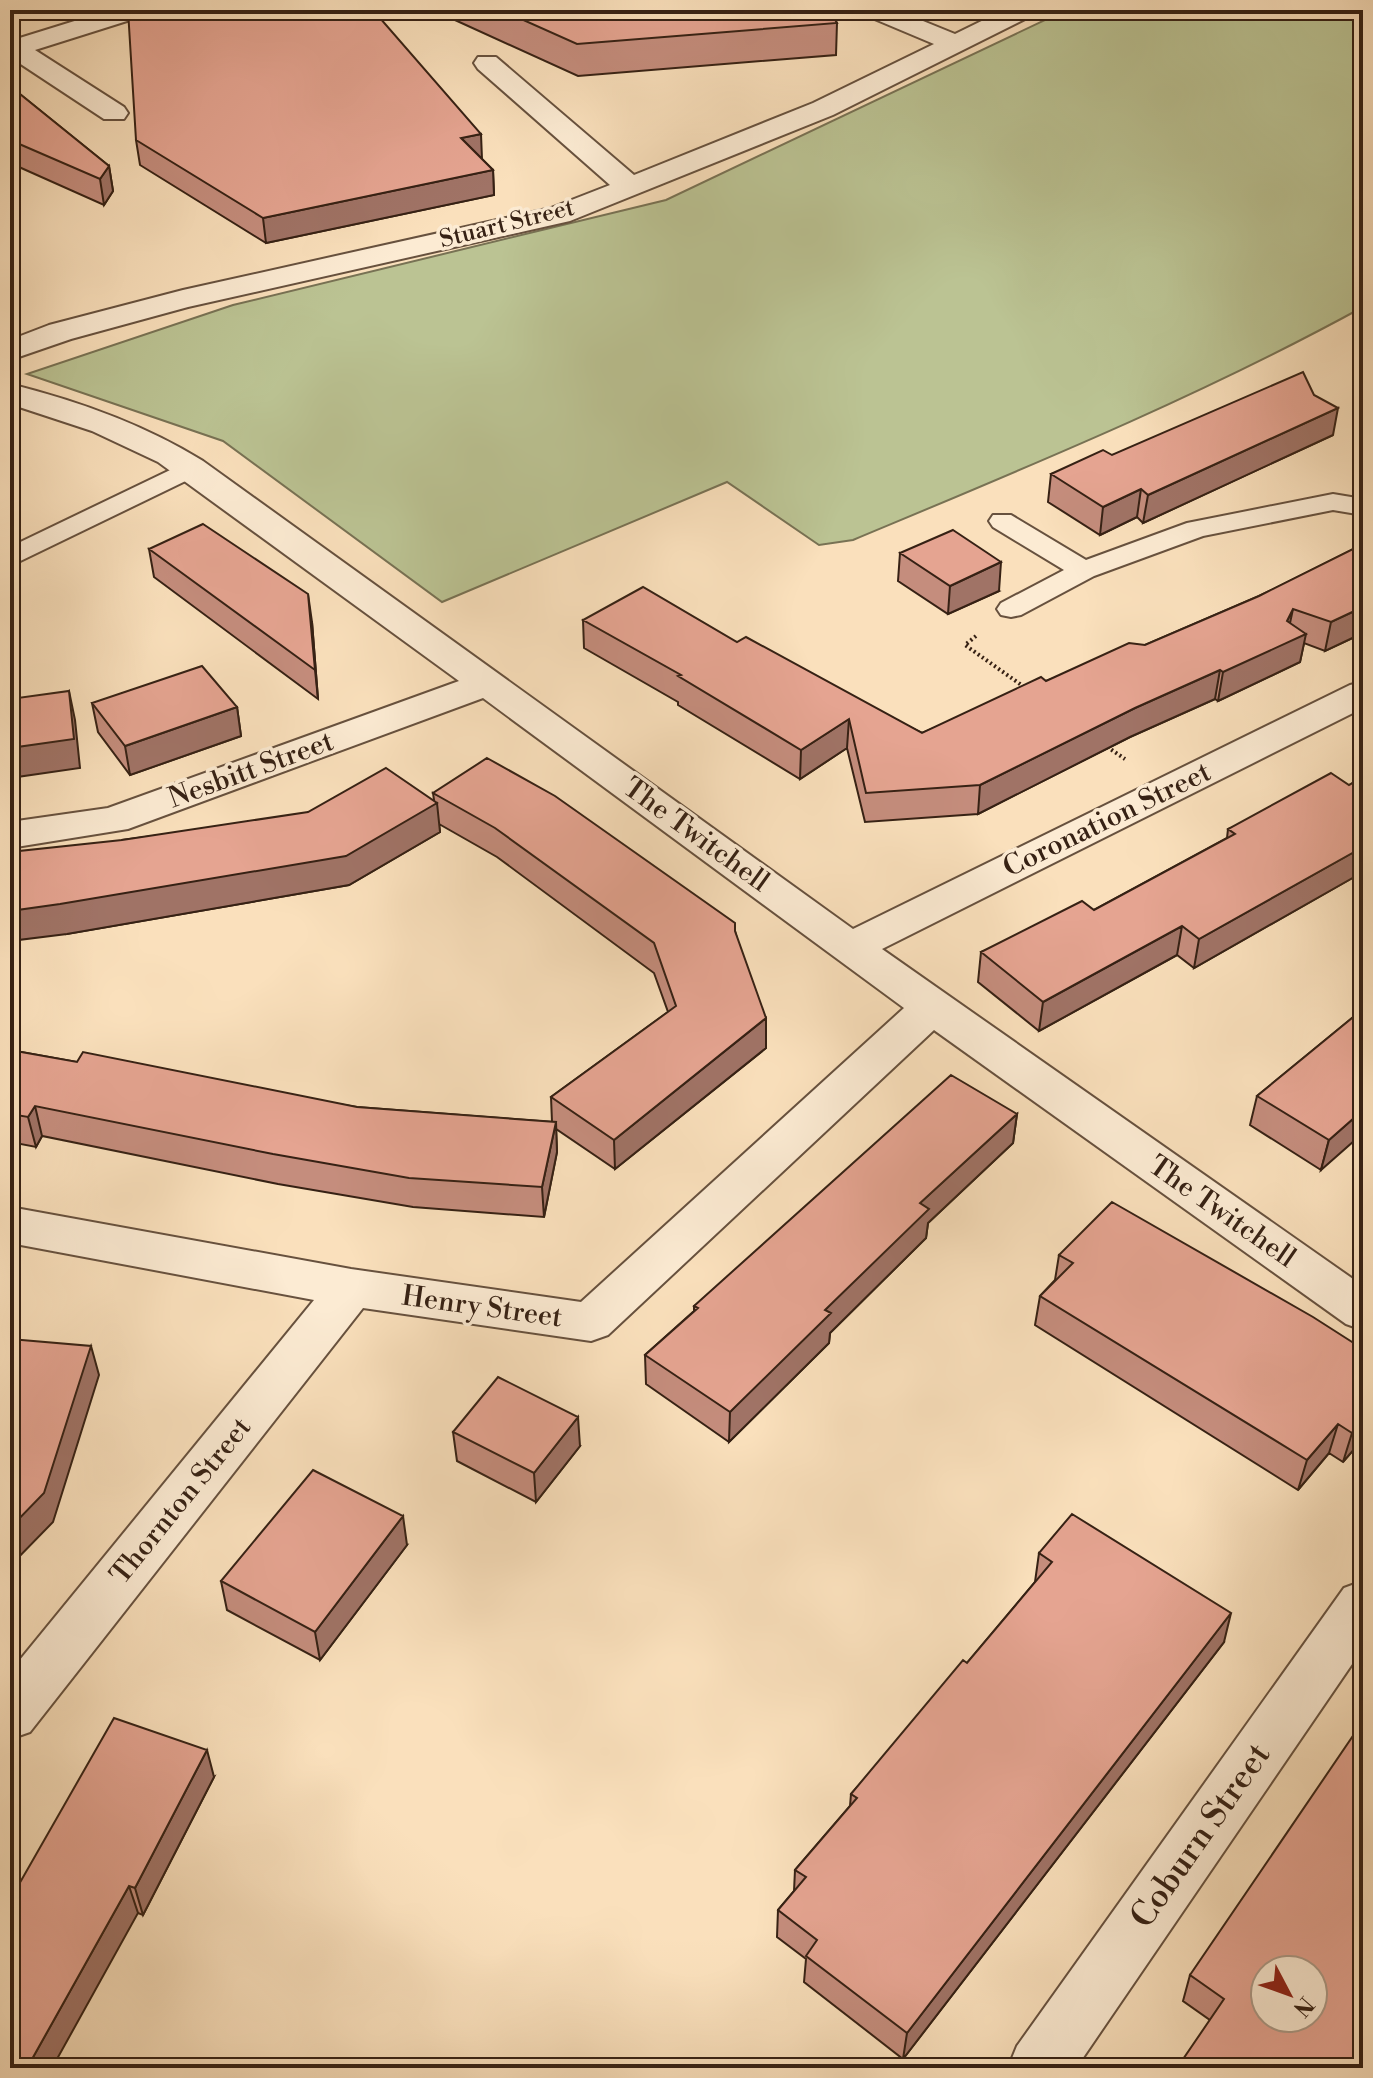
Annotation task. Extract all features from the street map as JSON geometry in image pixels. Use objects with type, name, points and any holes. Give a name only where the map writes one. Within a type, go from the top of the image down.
[{"type":"street","points":[[13,48],[137,10]]},
{"type":"street","points":[[874,10],[957,44]]},
{"type":"street","name":"Stuart Street","points":[[10,351],[60,332],[183,299],[560,215],[823,109],[1024,10]]},
{"type":"street","points":[[13,48],[114,113]]},
{"type":"street","points":[[487,63],[630,187]]},
{"type":"street","name":"The Twitchell","points":[[10,394],[86,415],[172,455],[932,1007],[1363,1311]]},
{"type":"street","name":"Nesbitt Street","points":[[10,835],[114,820],[487,684]]},
{"type":"street","name":"Coronation Street","points":[[851,947],[1363,693]]},
{"type":"street","name":"Henry Street","points":[[10,1225],[351,1288],[591,1322],[932,1007]]},
{"type":"street","name":"Thornton Street","points":[[10,1714],[351,1288]]},
{"type":"street","name":"Coburn Street","points":[[1039,2068],[1363,1604]]},
{"type":"lane","points":[[10,558],[191,468]]},
{"type":"lane","points":[[1011,609],[1084,570],[1196,529],[1333,502],[1363,507]]},
{"type":"lane","points":[[1002,521],[1084,570]]},
{"type":"path","points":[[1011,609],[965,645],[1029,690]]},
{"type":"path","points":[[1092,735],[1168,790]]},
{"type":"green space","points":[[1066,10],[1363,11],[1363,307],[1175,401],[853,540],[819,545],[727,482],[442,602],[223,441],[27,374],[233,305],[666,200]]},
{"type":"building","points":[[128,10],[373,10],[481,134],[461,138],[493,170],[263,218],[136,140]]},
{"type":"building","points":[[501,10],[829,10],[837,23],[577,44]]},
{"type":"building","points":[[10,86],[109,166],[100,179],[10,140]]},
{"type":"building","points":[[1303,372],[1314,395],[1338,408],[1148,495],[1141,489],[1103,507],[1051,474],[1103,450],[1112,455]]},
{"type":"building","points":[[203,524],[308,594],[315,670],[149,549]]},
{"type":"building","points":[[953,530],[1001,562],[950,586],[900,553]]},
{"type":"building","points":[[1363,544],[1363,607],[1331,622],[1293,609],[1287,621],[1306,634],[1135,708],[980,785],[866,793],[849,719],[801,750],[678,676],[681,675],[583,620],[643,587],[737,642],[746,637],[922,733],[1041,677],[1046,681],[1129,643],[1145,645],[1259,596]]},
{"type":"building","points":[[202,666],[237,707],[125,746],[92,703]]},
{"type":"building","points":[[69,691],[74,739],[10,748],[10,699]]},
{"type":"building","points":[[487,758],[555,796],[735,923],[735,931],[766,1018],[614,1140],[551,1097],[676,1006],[654,943],[495,828],[433,793]]},
{"type":"building","points":[[386,768],[437,803],[346,856],[10,911],[10,852],[122,840],[308,812]]},
{"type":"building","points":[[1331,773],[1349,785],[1363,777],[1363,847],[1199,939],[1182,926],[1043,1002],[981,952],[1082,901],[1094,910],[1235,834],[1228,829]]},
{"type":"building","points":[[1363,1009],[1363,1110],[1329,1140],[1257,1096]]},
{"type":"building","points":[[10,1050],[77,1062],[83,1052],[357,1107],[556,1122],[542,1187],[409,1178],[35,1106],[28,1117],[10,1114]]},
{"type":"building","points":[[951,1075],[1017,1114],[920,1203],[929,1209],[825,1310],[831,1313],[730,1412],[645,1355],[698,1308],[694,1306]]},
{"type":"building","points":[[1112,1202],[1363,1349],[1363,1420],[1352,1433],[1338,1424],[1307,1460],[1040,1296],[1073,1263],[1059,1255]]},
{"type":"building","points":[[10,1339],[91,1346],[44,1493],[10,1528]]},
{"type":"building","points":[[498,1377],[578,1417],[534,1473],[453,1432]]},
{"type":"building","points":[[313,1470],[403,1516],[315,1632],[221,1581]]},
{"type":"building","points":[[1072,1514],[1231,1613],[907,2033],[806,1956],[817,1940],[778,1910],[806,1877],[795,1870],[857,1798],[851,1794],[963,1660],[967,1663],[1052,1562],[1039,1553]]},
{"type":"building","points":[[114,1718],[207,1750],[135,1888],[129,1886],[27,2068],[10,2068],[10,1900]]},
{"type":"building","points":[[1359,1727],[1363,1730],[1363,2067],[1177,2068],[1224,1999],[1190,1975]]}]
